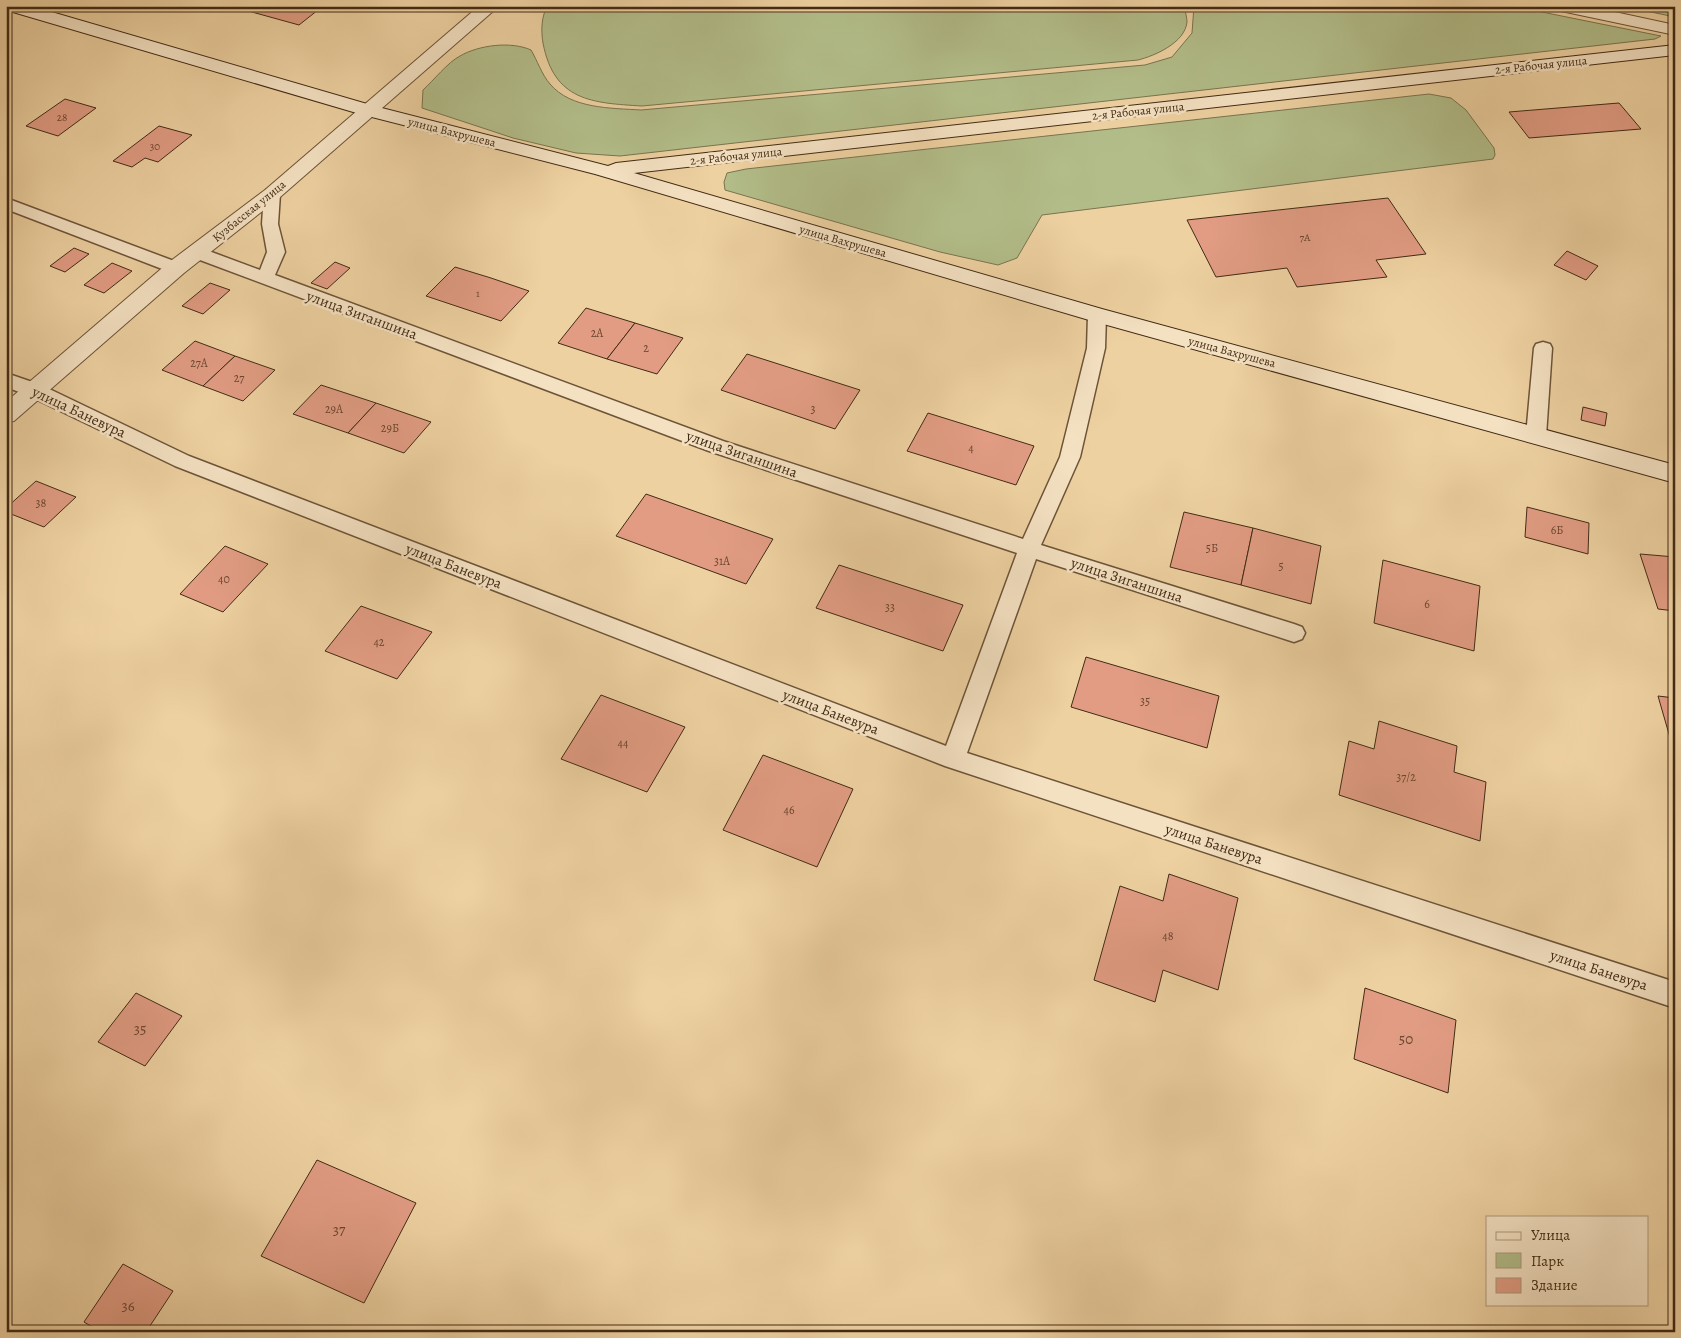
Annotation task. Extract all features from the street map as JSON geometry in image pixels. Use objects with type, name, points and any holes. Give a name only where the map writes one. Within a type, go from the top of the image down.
[{"type":"main road","name":"улица Вахрушева","points":[[11,6],[366,110],[602,170],[1097,315],[1675,474]]},
{"type":"main road","name":"Кузбасская улица","points":[[6,415],[176,268],[198,253],[272,194],[366,110],[490,6]]},
{"type":"main road","points":[[1561,6],[1675,30]]},
{"type":"main road","name":"2-я Рабочая улица","points":[[602,170],[1675,50]]},
{"type":"lane","points":[[265,279],[276,252],[270,224],[272,194]]},
{"type":"lane","points":[[6,203],[176,268]]},
{"type":"lane","name":"улица Зиганшина","points":[[198,253],[716,446],[1029,550],[1294,633]]},
{"type":"lane","points":[[954,759],[1029,550],[1070,457],[1096,348],[1097,315]]},
{"type":"lane","points":[[1536,436],[1542,348]]},
{"type":"lane","name":"улица Баневура","points":[[6,380],[34,390],[182,461],[954,759],[1675,994]]},
{"type":"green space","points":[[548,6],[1184,6],[1187,22],[1181,36],[1175,42],[1160,52],[1138,60],[642,106],[592,100],[566,88],[556,77],[548,62],[543,43],[542,24]]},
{"type":"green space","points":[[1194,6],[1512,6],[1661,36],[1655,39],[620,156],[576,153],[513,138],[422,108],[423,90],[451,63],[468,52],[486,47],[505,45],[531,50],[550,84],[559,92],[580,103],[617,109],[641,110],[1145,65],[1172,57],[1192,33]]},
{"type":"green space","points":[[1622,6],[1675,6],[1675,17]]},
{"type":"green space","points":[[1429,94],[1451,98],[1466,110],[1494,148],[1495,155],[1493,159],[1042,215],[1017,258],[998,265],[940,252],[725,190],[724,182],[727,173],[746,169]]},
{"type":"building","points":[[245,6],[323,6],[299,25],[241,9]]},
{"type":"building","points":[[65,99],[96,108],[58,136],[26,126]]},
{"type":"building","points":[[1619,103],[1641,129],[1529,138],[1509,112]]},
{"type":"building","points":[[159,126],[192,135],[158,162],[145,158],[132,167],[113,161]]},
{"type":"building","points":[[1388,198],[1426,254],[1376,260],[1387,277],[1297,287],[1287,268],[1216,277],[1187,220]]},
{"type":"building","points":[[74,248],[89,254],[65,272],[50,266]]},
{"type":"building","points":[[1567,251],[1598,266],[1586,280],[1554,265]]},
{"type":"building","points":[[335,262],[350,268],[327,289],[311,283]]},
{"type":"building","points":[[112,263],[132,271],[104,293],[84,285]]},
{"type":"building","points":[[455,267],[529,291],[501,321],[426,296]]},
{"type":"building","points":[[210,283],[230,290],[203,314],[182,306]]},
{"type":"building","points":[[586,308],[635,323],[607,359],[558,343]]},
{"type":"building","points":[[635,323],[683,338],[657,374],[607,359]]},
{"type":"building","points":[[195,341],[235,356],[203,386],[162,370]]},
{"type":"building","points":[[747,354],[860,390],[835,429],[721,390]]},
{"type":"building","points":[[235,356],[275,370],[243,401],[203,386]]},
{"type":"building","points":[[321,385],[376,403],[348,433],[293,414]]},
{"type":"building","points":[[376,403],[431,422],[404,453],[348,433]]},
{"type":"building","points":[[1583,407],[1607,413],[1605,426],[1581,420]]},
{"type":"building","points":[[928,413],[1034,446],[1016,485],[907,451]]},
{"type":"building","points":[[36,481],[76,497],[44,527],[6,512],[6,508]]},
{"type":"building","points":[[646,494],[773,539],[746,584],[616,536]]},
{"type":"building","points":[[1527,507],[1589,523],[1588,554],[1525,537]]},
{"type":"building","points":[[1184,512],[1253,528],[1241,585],[1170,567]]},
{"type":"building","points":[[1253,528],[1321,546],[1311,604],[1241,585]]},
{"type":"building","points":[[225,546],[268,564],[223,612],[180,594]]},
{"type":"building","points":[[1640,554],[1675,557],[1675,611],[1658,609]]},
{"type":"building","points":[[1383,560],[1480,586],[1474,651],[1374,623]]},
{"type":"building","points":[[839,565],[963,605],[943,651],[816,608]]},
{"type":"building","points":[[361,606],[432,632],[397,679],[325,651]]},
{"type":"building","points":[[1086,657],[1219,696],[1207,748],[1071,707]]},
{"type":"building","points":[[601,695],[685,727],[647,792],[561,759]]},
{"type":"building","points":[[1658,696],[1675,698],[1675,755]]},
{"type":"building","points":[[1379,721],[1457,746],[1454,772],[1486,782],[1480,841],[1339,795],[1349,741],[1374,749]]},
{"type":"building","points":[[763,755],[853,789],[817,867],[723,830]]},
{"type":"building","points":[[1169,874],[1238,898],[1218,990],[1163,970],[1155,1002],[1094,980],[1120,886],[1163,901]]},
{"type":"building","points":[[1365,988],[1456,1020],[1448,1093],[1354,1059]]},
{"type":"building","points":[[136,993],[182,1016],[145,1066],[98,1042]]},
{"type":"building","points":[[317,1160],[416,1203],[364,1303],[261,1256]]},
{"type":"building","points":[[123,1264],[173,1291],[146,1332],[101,1332],[84,1322]]}]
